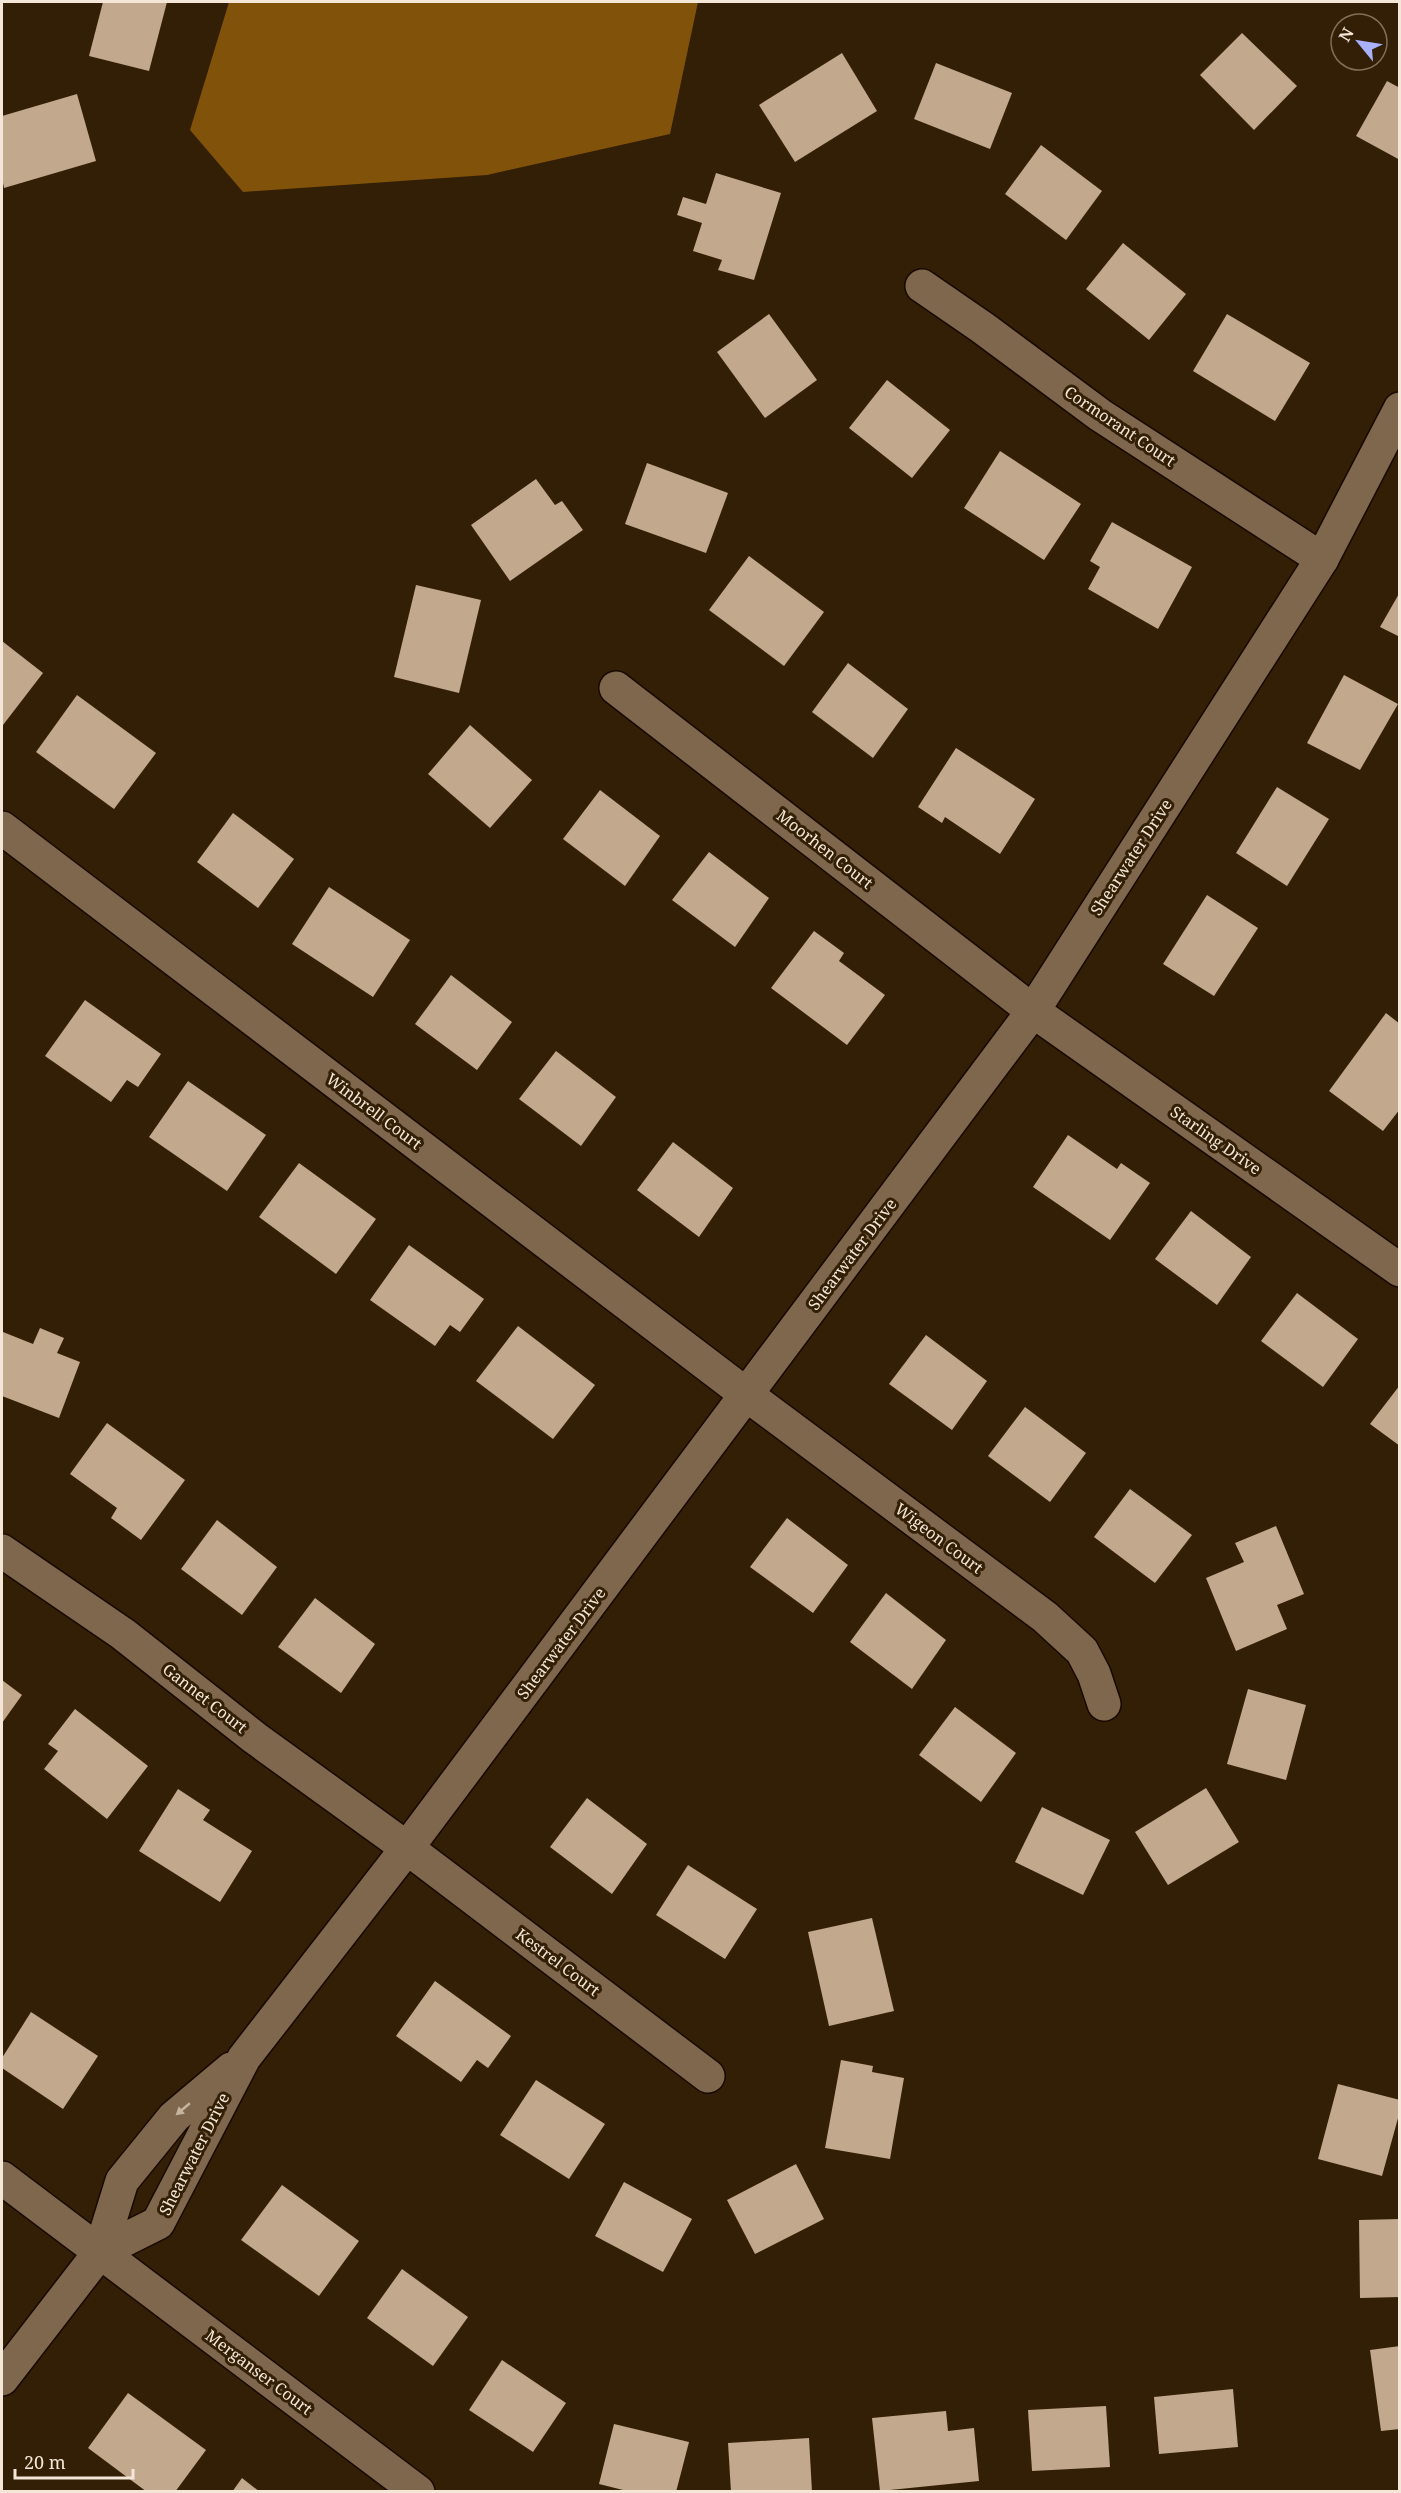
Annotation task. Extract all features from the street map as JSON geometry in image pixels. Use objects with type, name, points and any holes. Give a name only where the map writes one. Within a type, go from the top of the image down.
[{"type":"street","name":"Cormorant Court","points":[[922,286],[1100,415],[1322,559]]},
{"type":"street","name":"Shearwater Drive","points":[[99,2252],[158,2223],[244,2058],[408,1848],[1033,1011],[1322,559],[1400,410]]},
{"type":"street","name":"Moorhen Court","points":[[616,688],[1033,1011]]},
{"type":"street","name":"Winbrell Court","points":[[2,828],[747,1395]]},
{"type":"street","name":"Starling Drive","points":[[1033,1011],[1399,1267]]},
{"type":"street","name":"Wigeon Court","points":[[747,1395],[1045,1617],[1082,1651],[1094,1674],[1104,1704]]},
{"type":"street","name":"Gannet Court","points":[[2,1551],[123,1634],[255,1738],[408,1848]]},
{"type":"street","name":"Kestrel Court","points":[[408,1848],[708,2076]]},
{"type":"street","name":"Shearwater Drive","points":[[2,2379],[99,2252],[122,2181],[174,2117],[244,2058]]},
{"type":"street","name":"Merganser Court","points":[[2,2178],[418,2492]]},
{"type":"shaded area","points":[[229,2],[698,2],[670,134],[487,175],[243,192],[190,130]]},
{"type":"building","points":[[103,2],[167,2],[149,71],[89,56]]},
{"type":"building","points":[[1242,33],[1297,86],[1254,130],[1200,75]]},
{"type":"building","points":[[842,53],[877,111],[795,162],[759,105]]},
{"type":"building","points":[[936,63],[1012,93],[990,149],[914,119]]},
{"type":"building","points":[[1387,81],[1400,88],[1400,160],[1356,136]]},
{"type":"building","points":[[77,94],[96,161],[4,188],[2,116]]},
{"type":"building","points":[[1041,145],[1102,191],[1066,240],[1005,194]]},
{"type":"building","points":[[716,173],[781,193],[754,280],[718,270],[722,260],[693,251],[702,223],[677,215],[683,197],[706,204]]},
{"type":"building","points":[[1123,243],[1186,294],[1149,340],[1086,289]]},
{"type":"building","points":[[769,314],[817,380],[765,418],[717,352]]},
{"type":"building","points":[[1227,314],[1310,363],[1275,421],[1193,371]]},
{"type":"building","points":[[887,380],[950,430],[912,478],[849,428]]},
{"type":"building","points":[[1000,451],[1081,504],[1044,560],[964,508]]},
{"type":"building","points":[[647,463],[728,493],[706,553],[625,524]]},
{"type":"building","points":[[536,479],[555,505],[562,501],[583,530],[510,581],[471,525]]},
{"type":"building","points":[[1112,522],[1192,567],[1158,629],[1088,589],[1100,567],[1090,561]]},
{"type":"building","points":[[749,556],[824,612],[784,666],[709,610]]},
{"type":"building","points":[[416,585],[481,600],[459,693],[394,677]]},
{"type":"building","points":[[1400,592],[1400,637],[1380,627]]},
{"type":"building","points":[[2,641],[43,673],[3,725],[2,724]]},
{"type":"building","points":[[848,663],[908,709],[873,758],[812,712]]},
{"type":"building","points":[[1344,675],[1398,704],[1360,770],[1307,743]]},
{"type":"building","points":[[77,695],[156,753],[114,809],[36,752]]},
{"type":"building","points":[[470,725],[532,780],[490,828],[428,774]]},
{"type":"building","points":[[956,748],[1035,799],[1000,854],[945,817],[942,823],[918,807]]},
{"type":"building","points":[[1277,787],[1329,819],[1287,886],[1236,853]]},
{"type":"building","points":[[600,790],[660,836],[625,886],[563,839]]},
{"type":"building","points":[[233,813],[294,859],[258,908],[197,862]]},
{"type":"building","points":[[709,852],[769,898],[735,947],[672,900]]},
{"type":"building","points":[[329,887],[410,940],[373,997],[292,944]]},
{"type":"building","points":[[1207,895],[1258,928],[1214,996],[1163,964]]},
{"type":"building","points":[[814,931],[844,953],[839,961],[885,995],[847,1045],[771,988]]},
{"type":"building","points":[[451,975],[512,1022],[477,1070],[415,1024]]},
{"type":"building","points":[[85,1000],[161,1054],[138,1087],[127,1080],[111,1102],[45,1056]]},
{"type":"building","points":[[1386,1013],[1400,1024],[1400,1109],[1383,1131],[1329,1091]]},
{"type":"building","points":[[556,1051],[616,1097],[581,1146],[519,1099]]},
{"type":"building","points":[[188,1081],[266,1135],[227,1191],[149,1137]]},
{"type":"building","points":[[1068,1135],[1117,1169],[1121,1163],[1150,1183],[1110,1240],[1033,1187]]},
{"type":"building","points":[[673,1142],[733,1188],[699,1237],[637,1190]]},
{"type":"building","points":[[299,1163],[376,1219],[336,1274],[259,1217]]},
{"type":"building","points":[[1191,1211],[1251,1257],[1217,1305],[1155,1259]]},
{"type":"building","points":[[409,1245],[484,1299],[460,1332],[450,1325],[435,1346],[370,1300]]},
{"type":"building","points":[[1297,1293],[1358,1339],[1323,1387],[1261,1341]]},
{"type":"building","points":[[518,1326],[595,1385],[553,1439],[476,1381]]},
{"type":"building","points":[[40,1328],[64,1338],[57,1353],[80,1362],[59,1418],[2,1396],[3,1332],[33,1344]]},
{"type":"building","points":[[926,1335],[987,1381],[952,1430],[889,1384]]},
{"type":"building","points":[[1400,1385],[1400,1446],[1370,1424]]},
{"type":"building","points":[[1025,1407],[1086,1453],[1050,1502],[988,1456]]},
{"type":"building","points":[[107,1423],[185,1480],[141,1540],[111,1518],[117,1508],[70,1474]]},
{"type":"building","points":[[1130,1489],[1192,1535],[1155,1583],[1094,1537]]},
{"type":"building","points":[[787,1518],[848,1565],[813,1613],[750,1567]]},
{"type":"building","points":[[217,1520],[277,1567],[242,1615],[181,1569]]},
{"type":"building","points":[[1276,1526],[1304,1594],[1277,1605],[1287,1629],[1236,1651],[1206,1578],[1244,1562],[1235,1543]]},
{"type":"building","points":[[886,1593],[946,1640],[912,1689],[850,1642]]},
{"type":"building","points":[[315,1598],[375,1644],[341,1693],[278,1647]]},
{"type":"building","points":[[2,1680],[22,1695],[2,1723]]},
{"type":"building","points":[[1248,1689],[1306,1705],[1286,1780],[1227,1764]]},
{"type":"building","points":[[955,1707],[1016,1753],[981,1802],[919,1755]]},
{"type":"building","points":[[75,1709],[148,1766],[107,1819],[44,1769],[58,1751],[48,1744]]},
{"type":"building","points":[[1206,1788],[1239,1842],[1168,1885],[1135,1832]]},
{"type":"building","points":[[178,1789],[210,1810],[203,1820],[252,1851],[220,1902],[139,1851]]},
{"type":"building","points":[[587,1798],[647,1844],[612,1894],[550,1847]]},
{"type":"building","points":[[1042,1807],[1110,1840],[1083,1895],[1015,1862]]},
{"type":"building","points":[[688,1865],[757,1909],[725,1959],[656,1915]]},
{"type":"building","points":[[872,1918],[894,2011],[829,2026],[808,1932]]},
{"type":"building","points":[[435,1981],[511,2036],[488,2068],[477,2060],[461,2082],[396,2036]]},
{"type":"building","points":[[31,2012],[98,2056],[63,2109],[2,2068],[2,2058]]},
{"type":"building","points":[[841,2060],[873,2066],[872,2072],[904,2078],[890,2159],[825,2148]]},
{"type":"building","points":[[536,2080],[605,2124],[569,2179],[500,2135]]},
{"type":"building","points":[[1338,2084],[1400,2100],[1400,2111],[1382,2176],[1318,2159]]},
{"type":"building","points":[[796,2164],[824,2219],[755,2254],[727,2200]]},
{"type":"building","points":[[624,2182],[692,2219],[663,2272],[595,2236]]},
{"type":"building","points":[[282,2185],[359,2241],[319,2296],[241,2240]]},
{"type":"building","points":[[1400,2219],[1400,2297],[1360,2298],[1359,2220]]},
{"type":"building","points":[[402,2269],[468,2317],[433,2366],[367,2318]]},
{"type":"building","points":[[1400,2346],[1400,2429],[1381,2431],[1370,2350]]},
{"type":"building","points":[[502,2360],[566,2403],[533,2452],[469,2410]]},
{"type":"building","points":[[1233,2389],[1238,2447],[1159,2454],[1154,2397]]},
{"type":"building","points":[[128,2393],[206,2450],[175,2492],[147,2492],[88,2448]]},
{"type":"building","points":[[1106,2406],[1110,2467],[1032,2471],[1028,2410]]},
{"type":"building","points":[[946,2411],[948,2431],[974,2428],[979,2481],[880,2491],[872,2418]]},
{"type":"building","points":[[614,2424],[689,2442],[676,2492],[631,2492],[599,2484]]},
{"type":"building","points":[[809,2438],[812,2492],[731,2492],[728,2443]]},
{"type":"building","points":[[242,2478],[260,2492],[232,2492]]}]
